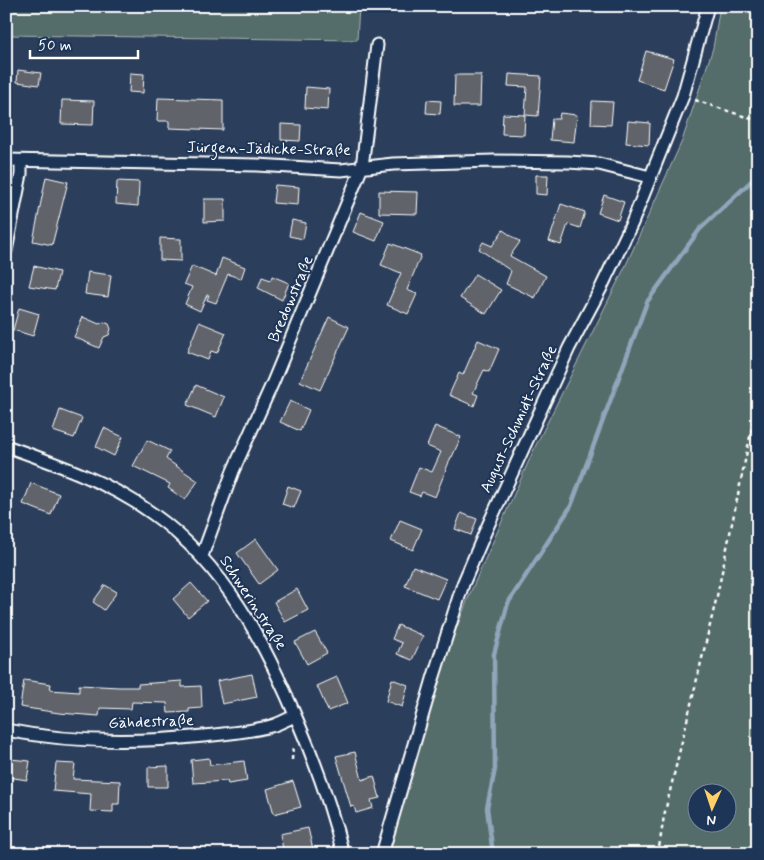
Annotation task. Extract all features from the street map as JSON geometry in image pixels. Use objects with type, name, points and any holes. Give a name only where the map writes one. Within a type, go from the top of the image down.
[{"type":"street","name":"August-Schmidt-Straße","points":[[382,854],[433,679],[466,578],[569,348],[632,224],[683,96],[708,6]]},
{"type":"street","name":"Bredowstraße","points":[[202,556],[233,471],[277,373],[362,167],[377,45]]},
{"type":"street","name":"Jürgen-Jädicke-Straße","points":[[6,160],[257,165],[341,170],[393,164],[494,161],[568,162],[599,164],[650,176]]},
{"type":"street","points":[[6,251],[21,174],[21,161]]},
{"type":"street","name":"Schwerinstraße","points":[[6,446],[70,469],[127,497],[153,513],[202,556],[226,584],[274,666],[314,761],[343,854]]},
{"type":"street","name":"Gähdestraße","points":[[6,730],[76,740],[147,741],[246,731],[272,726],[295,716]]},
{"type":"path","points":[[683,96],[758,121]]},
{"type":"path","points":[[658,854],[664,816],[717,596],[758,398]]},
{"type":"green space","points":[[6,6],[359,6],[357,40],[6,35]]},
{"type":"green space","points":[[720,6],[758,6],[758,854],[389,854],[445,658],[471,591],[535,447],[625,267],[682,141],[713,48]]},
{"type":"building","points":[[646,51],[674,59],[664,89],[637,80]]},
{"type":"building","points":[[18,70],[41,73],[39,85],[17,82]]},
{"type":"building","points":[[130,73],[144,74],[143,93],[129,92]]},
{"type":"building","points":[[509,74],[541,76],[538,116],[525,115],[527,87],[508,86]]},
{"type":"building","points":[[455,75],[481,75],[480,106],[454,106]]},
{"type":"building","points":[[306,87],[329,89],[328,110],[305,108]]},
{"type":"building","points":[[158,98],[223,100],[223,130],[169,128],[169,121],[157,121]]},
{"type":"building","points":[[62,100],[94,101],[93,125],[61,124]]},
{"type":"building","points":[[427,100],[441,101],[440,114],[426,113]]},
{"type":"building","points":[[592,101],[613,102],[611,125],[591,124]]},
{"type":"building","points":[[560,113],[577,115],[574,142],[550,140],[552,119],[559,119]]},
{"type":"building","points":[[503,114],[525,115],[524,135],[502,134]]},
{"type":"building","points":[[628,121],[650,123],[649,145],[626,143]]},
{"type":"building","points":[[281,124],[301,125],[300,141],[281,140]]},
{"type":"building","points":[[536,175],[548,175],[547,195],[536,194]]},
{"type":"building","points":[[46,177],[68,182],[52,245],[33,241]]},
{"type":"building","points":[[117,181],[139,182],[138,206],[116,204]]},
{"type":"building","points":[[275,185],[299,187],[298,205],[273,203]]},
{"type":"building","points":[[379,191],[418,192],[417,214],[379,213]]},
{"type":"building","points":[[604,195],[624,202],[618,220],[598,213]]},
{"type":"building","points":[[204,199],[225,199],[225,221],[204,222]]},
{"type":"building","points":[[561,204],[585,212],[580,228],[568,224],[561,245],[549,241]]},
{"type":"building","points":[[361,212],[384,221],[376,241],[353,232]]},
{"type":"building","points":[[292,220],[306,223],[303,239],[289,236]]},
{"type":"building","points":[[503,230],[520,242],[510,256],[546,276],[535,298],[506,284],[511,271],[479,249],[483,242],[492,246]]},
{"type":"building","points":[[160,238],[181,239],[181,261],[160,260]]},
{"type":"building","points":[[390,243],[421,255],[407,290],[417,294],[408,314],[387,305],[401,273],[381,265]]},
{"type":"building","points":[[222,258],[245,267],[241,279],[228,274],[216,303],[207,300],[209,295],[207,295],[200,311],[185,304],[192,287],[184,284],[192,266],[216,276]]},
{"type":"building","points":[[34,266],[59,272],[55,290],[29,286]]},
{"type":"building","points":[[88,272],[111,275],[108,297],[85,294]]},
{"type":"building","points":[[475,274],[501,290],[486,314],[460,298]]},
{"type":"building","points":[[272,276],[289,283],[282,300],[258,288],[262,277],[271,280]]},
{"type":"building","points":[[19,308],[39,314],[33,336],[13,330]]},
{"type":"building","points":[[83,317],[99,324],[104,322],[109,324],[111,329],[109,335],[104,337],[99,348],[74,337]]},
{"type":"building","points":[[329,317],[349,327],[320,390],[300,381]]},
{"type":"building","points":[[199,322],[226,333],[217,353],[211,351],[208,360],[187,352]]},
{"type":"building","points":[[478,340],[499,349],[489,372],[484,370],[473,393],[478,395],[474,406],[449,395],[459,373],[463,375]]},
{"type":"building","points":[[196,385],[224,397],[216,417],[187,405]]},
{"type":"building","points":[[290,401],[309,410],[300,431],[280,422]]},
{"type":"building","points":[[60,410],[82,418],[74,438],[53,431]]},
{"type":"building","points":[[435,426],[461,437],[435,497],[422,492],[420,496],[409,492],[419,467],[432,472],[441,452],[427,446]]},
{"type":"building","points":[[104,428],[123,437],[114,456],[96,447]]},
{"type":"building","points":[[147,440],[170,451],[166,459],[198,481],[185,500],[168,488],[170,484],[133,466]]},
{"type":"building","points":[[31,483],[59,494],[51,515],[23,504]]},
{"type":"building","points":[[288,486],[301,491],[294,508],[282,504]]},
{"type":"building","points":[[461,513],[477,519],[471,535],[455,529]]},
{"type":"building","points":[[400,520],[422,529],[413,550],[391,541]]},
{"type":"building","points":[[256,539],[278,570],[259,584],[237,553]]},
{"type":"building","points":[[413,566],[446,579],[437,599],[405,586]]},
{"type":"building","points":[[191,583],[207,601],[188,617],[173,599]]},
{"type":"building","points":[[105,585],[117,592],[104,610],[93,602]]},
{"type":"building","points":[[297,589],[308,610],[285,622],[274,602]]},
{"type":"building","points":[[398,625],[423,636],[412,660],[397,654],[402,643],[392,639]]},
{"type":"building","points":[[315,632],[327,653],[307,664],[295,642]]},
{"type":"building","points":[[252,674],[257,697],[222,704],[217,681]]},
{"type":"building","points":[[337,677],[348,703],[328,711],[317,686]]},
{"type":"building","points":[[392,679],[408,685],[402,707],[386,701]]},
{"type":"building","points":[[24,680],[51,684],[50,690],[79,692],[79,685],[138,687],[138,684],[182,681],[182,687],[201,686],[202,708],[189,709],[189,712],[168,713],[167,703],[132,702],[131,709],[100,708],[99,716],[59,713],[20,707]]},
{"type":"building","points":[[355,752],[362,780],[374,776],[380,798],[371,800],[373,808],[356,813],[354,806],[351,807],[336,756]]},
{"type":"building","points":[[209,758],[210,765],[244,761],[247,781],[228,784],[227,781],[193,783],[191,760]]},
{"type":"building","points":[[10,759],[30,761],[27,780],[8,777]]},
{"type":"building","points":[[56,763],[75,764],[73,779],[120,781],[119,804],[113,804],[113,812],[90,811],[91,794],[53,791]]},
{"type":"building","points":[[168,766],[168,787],[148,787],[148,767]]},
{"type":"building","points":[[293,781],[301,807],[274,814],[267,789]]},
{"type":"building","points":[[308,828],[314,854],[284,854],[280,834]]},
{"type":"waterway","points":[[493,854],[487,808],[495,769],[494,654],[508,603],[571,506],[647,302],[700,229],[758,175]]}]
